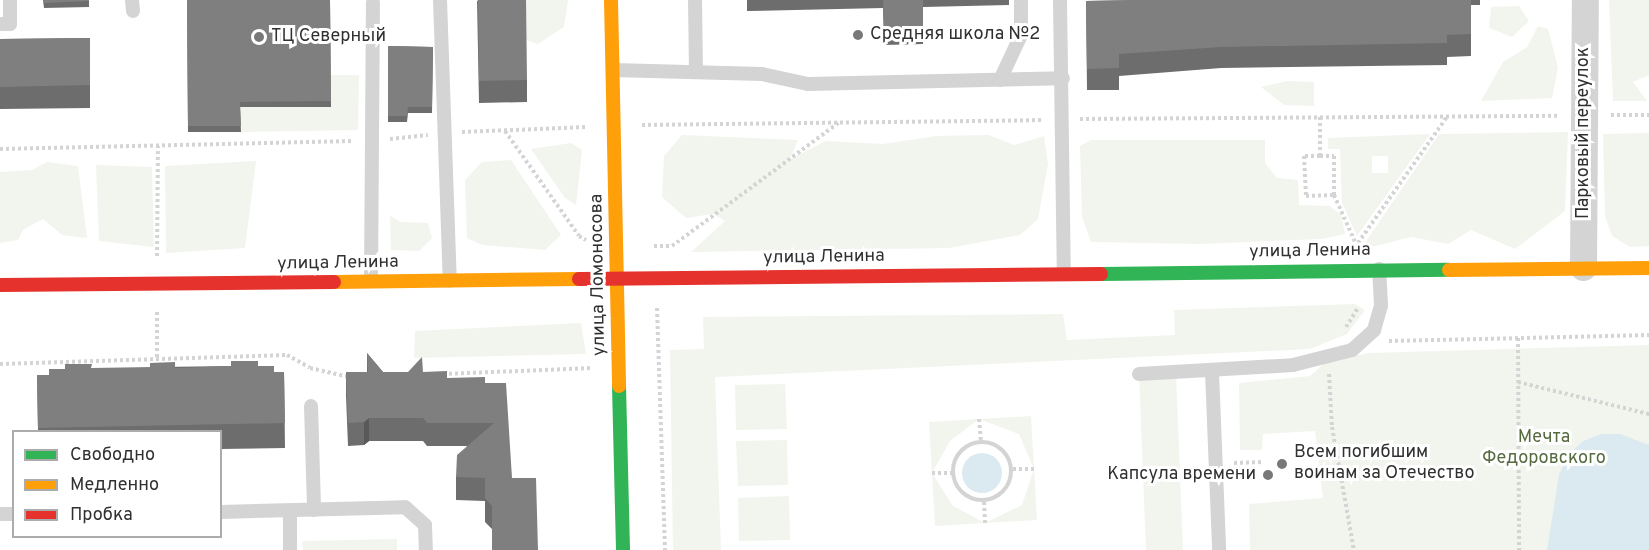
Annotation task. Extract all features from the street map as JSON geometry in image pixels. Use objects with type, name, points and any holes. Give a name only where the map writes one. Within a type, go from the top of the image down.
[{"type":"street","name":"улица Ломоносова","points":[[611,0],[622,550]]},
{"type":"street","name":"Парковый переулок","points":[[1583,267],[1585,0]]},
{"type":"street","name":"улица Ленина","points":[[0,285],[617,280],[1064,272],[1649,268]]},
{"type":"lane","points":[[0,24],[10,24],[10,0]]},
{"type":"lane","points":[[440,0],[450,280]]},
{"type":"lane","points":[[695,0],[696,69]]},
{"type":"lane","points":[[1000,80],[1021,35],[1021,0]]},
{"type":"lane","points":[[1060,0],[1064,119],[1064,272]]},
{"type":"lane","points":[[371,281],[374,141],[373,3]]},
{"type":"lane","points":[[613,70],[696,69],[762,74],[808,84],[1063,78]]},
{"type":"lane","points":[[1139,374],[1212,372],[1328,358],[1352,350],[1374,330],[1381,305],[1379,269]]},
{"type":"lane","points":[[1212,372],[1219,550]]},
{"type":"lane","points":[[311,406],[314,510]]},
{"type":"lane","points":[[222,512],[405,507],[425,525],[426,550]]},
{"type":"lane","points":[[290,511],[290,550]]},
{"type":"path","points":[[0,149],[374,141],[444,133],[614,126],[1064,119],[1649,115]]},
{"type":"path","points":[[1320,117],[1320,156]]},
{"type":"path","points":[[1356,245],[1448,117]]},
{"type":"path","points":[[654,246],[672,246],[839,123]]},
{"type":"path","points":[[504,130],[579,236],[593,244]]},
{"type":"path","points":[[1334,195],[1306,196],[1304,156],[1334,156],[1334,195],[1356,245],[1361,302],[1328,358],[1332,427],[1354,550]]},
{"type":"path","points":[[657,308],[666,550]]},
{"type":"path","points":[[1362,341],[1649,335]]},
{"type":"path","points":[[1518,338],[1519,550]]},
{"type":"path","points":[[0,364],[287,355],[310,368],[353,377]]},
{"type":"path","points":[[435,374],[598,368]]},
{"type":"path","points":[[1518,382],[1649,414]]},
{"type":"path","points":[[979,419],[981,440]]},
{"type":"path","points":[[981,440],[1003,448],[1013,469],[1005,492],[984,502],[962,494],[952,473],[960,450],[981,440]]},
{"type":"path","points":[[1216,463],[1264,462]]},
{"type":"path","points":[[1013,469],[1034,469]]},
{"type":"path","points":[[932,473],[952,473]]},
{"type":"path","points":[[984,502],[985,524]]},
{"type":"green space","points":[[525,0],[568,0],[564,27],[538,44],[526,40]]},
{"type":"green space","points":[[1609,0],[1649,0],[1649,75],[1633,82],[1647,101],[1613,101]]},
{"type":"green space","points":[[1519,6],[1529,21],[1512,37],[1489,28],[1491,7]]},
{"type":"green space","points":[[1538,26],[1548,29],[1558,68],[1552,98],[1481,101],[1503,62],[1527,47]]},
{"type":"green space","points":[[331,75],[359,75],[358,130],[241,132],[240,107],[330,107]]},
{"type":"green space","points":[[1287,81],[1314,82],[1314,106],[1284,105],[1261,87]]},
{"type":"green space","points":[[1568,132],[1565,211],[1515,249],[1471,230],[1448,244],[1411,237],[1360,250],[1439,134]]},
{"type":"green space","points":[[1649,133],[1649,246],[1630,247],[1612,236],[1605,216],[1603,134]]},
{"type":"green space","points":[[1430,134],[1357,236],[1342,203],[1340,149],[1328,149],[1328,138]],"holes":[[[1372,156],[1388,156],[1388,173],[1372,173]]]},
{"type":"green space","points":[[682,135],[798,140],[790,159],[826,141],[883,144],[936,136],[989,135],[1014,145],[1044,136],[1048,164],[1038,219],[1020,235],[949,248],[691,252],[725,221],[713,214],[686,218],[662,197],[664,156]]},
{"type":"green space","points":[[1091,140],[1265,140],[1265,163],[1277,178],[1298,180],[1299,205],[1330,206],[1341,215],[1345,234],[1321,239],[1199,244],[1091,242],[1082,217],[1080,146]]},
{"type":"green space","points":[[571,143],[582,150],[576,205],[565,198],[531,149]]},
{"type":"green space","points":[[511,160],[561,235],[545,250],[482,245],[467,238],[465,180],[482,162]]},
{"type":"green space","points":[[256,161],[245,248],[166,253],[165,166]]},
{"type":"green space","points":[[47,162],[78,166],[87,238],[62,235],[43,219],[23,230],[18,240],[0,243],[0,172],[32,170]]},
{"type":"green space","points":[[96,165],[152,167],[154,247],[99,241]]},
{"type":"green space","points":[[390,216],[401,222],[428,223],[432,238],[419,251],[391,250]]},
{"type":"green space","points":[[1355,304],[1365,310],[1347,334],[1310,349],[715,377],[721,550],[673,550],[670,350],[704,349],[703,317],[1063,314],[1067,340],[1175,335],[1174,310]]},
{"type":"green space","points":[[581,323],[586,354],[414,358],[415,331]]},
{"type":"green space","name":"Мечта Федоровского","points":[[1649,345],[1649,550],[1250,550],[1249,504],[1323,498],[1315,431],[1263,434],[1262,450],[1240,450],[1239,383],[1310,376],[1327,361],[1369,353]]},
{"type":"green space","points":[[1176,373],[1183,550],[1146,550],[1139,374]]},
{"type":"green space","points":[[785,384],[787,429],[736,430],[735,385]]},
{"type":"green space","points":[[1031,416],[1037,520],[935,526],[929,422],[979,419]],"holes":[[[979,419],[1019,434],[1034,469],[1022,505],[985,523],[953,506],[932,473],[950,441]]]},
{"type":"green space","points":[[787,440],[788,485],[738,486],[736,441]]},
{"type":"green space","points":[[789,496],[790,540],[739,541],[738,498]]},
{"type":"green space","points":[[397,539],[397,550],[303,550],[302,541]]},
{"type":"shaded area","points":[[1601,434],[1620,434],[1649,445],[1649,550],[1547,550],[1559,475],[1568,455],[1583,441]]},
{"type":"shaded area","points":[[982,453],[996,459],[1002,473],[996,487],[982,493],[968,487],[962,473],[968,459]]},
{"type":"building","points":[[44,0],[89,0],[89,1],[44,3]]},
{"type":"building","name":"ТЦ Северный","points":[[187,0],[330,0],[331,101],[240,102],[241,126],[188,126]]},
{"type":"building","points":[[478,0],[526,0],[527,80],[479,81]]},
{"type":"building","points":[[883,0],[923,0],[923,29],[884,31]]},
{"type":"building","points":[[1471,0],[1471,34],[1447,35],[1447,43],[1221,47],[1119,54],[1119,68],[1087,69],[1086,1]]},
{"type":"building","points":[[90,38],[90,85],[0,87],[0,39]]},
{"type":"building","points":[[388,46],[433,47],[432,107],[408,107],[407,116],[388,116]]},
{"type":"building","points":[[367,353],[383,372],[408,372],[422,357],[423,372],[447,371],[447,378],[485,377],[485,383],[506,383],[512,478],[536,478],[538,550],[492,550],[492,506],[485,498],[485,478],[456,477],[457,455],[494,423],[427,423],[423,418],[369,418],[364,422],[348,423],[346,372],[368,372]]},
{"type":"building","points":[[231,361],[258,361],[258,366],[274,366],[274,372],[284,372],[285,423],[38,428],[37,375],[49,375],[49,369],[65,369],[65,364],[92,364],[91,368],[150,368],[150,363],[175,362],[175,368],[231,366]]},
{"type":"traffic: fast","points":[[1101,274],[1449,270]]},
{"type":"traffic: fast","points":[[619,386],[623,550]]},
{"type":"traffic: slow","points":[[611,0],[619,386]]},
{"type":"traffic: slow","points":[[1449,270],[1649,268]]},
{"type":"traffic: slow","points":[[334,282],[579,279]]},
{"type":"traffic: jam","points":[[579,279],[1101,274]]},
{"type":"traffic: jam","points":[[0,285],[334,282]]},
{"type":"place","name":"Средняя школа №2","points":[[858,35]]},
{"type":"place","name":"ТЦ Северный","points":[[259,37]]},
{"type":"place","name":"Всем погибшим воинам за Отечество","points":[[1282,464]]},
{"type":"place","name":"Капсула времени","points":[[1268,475]]}]
